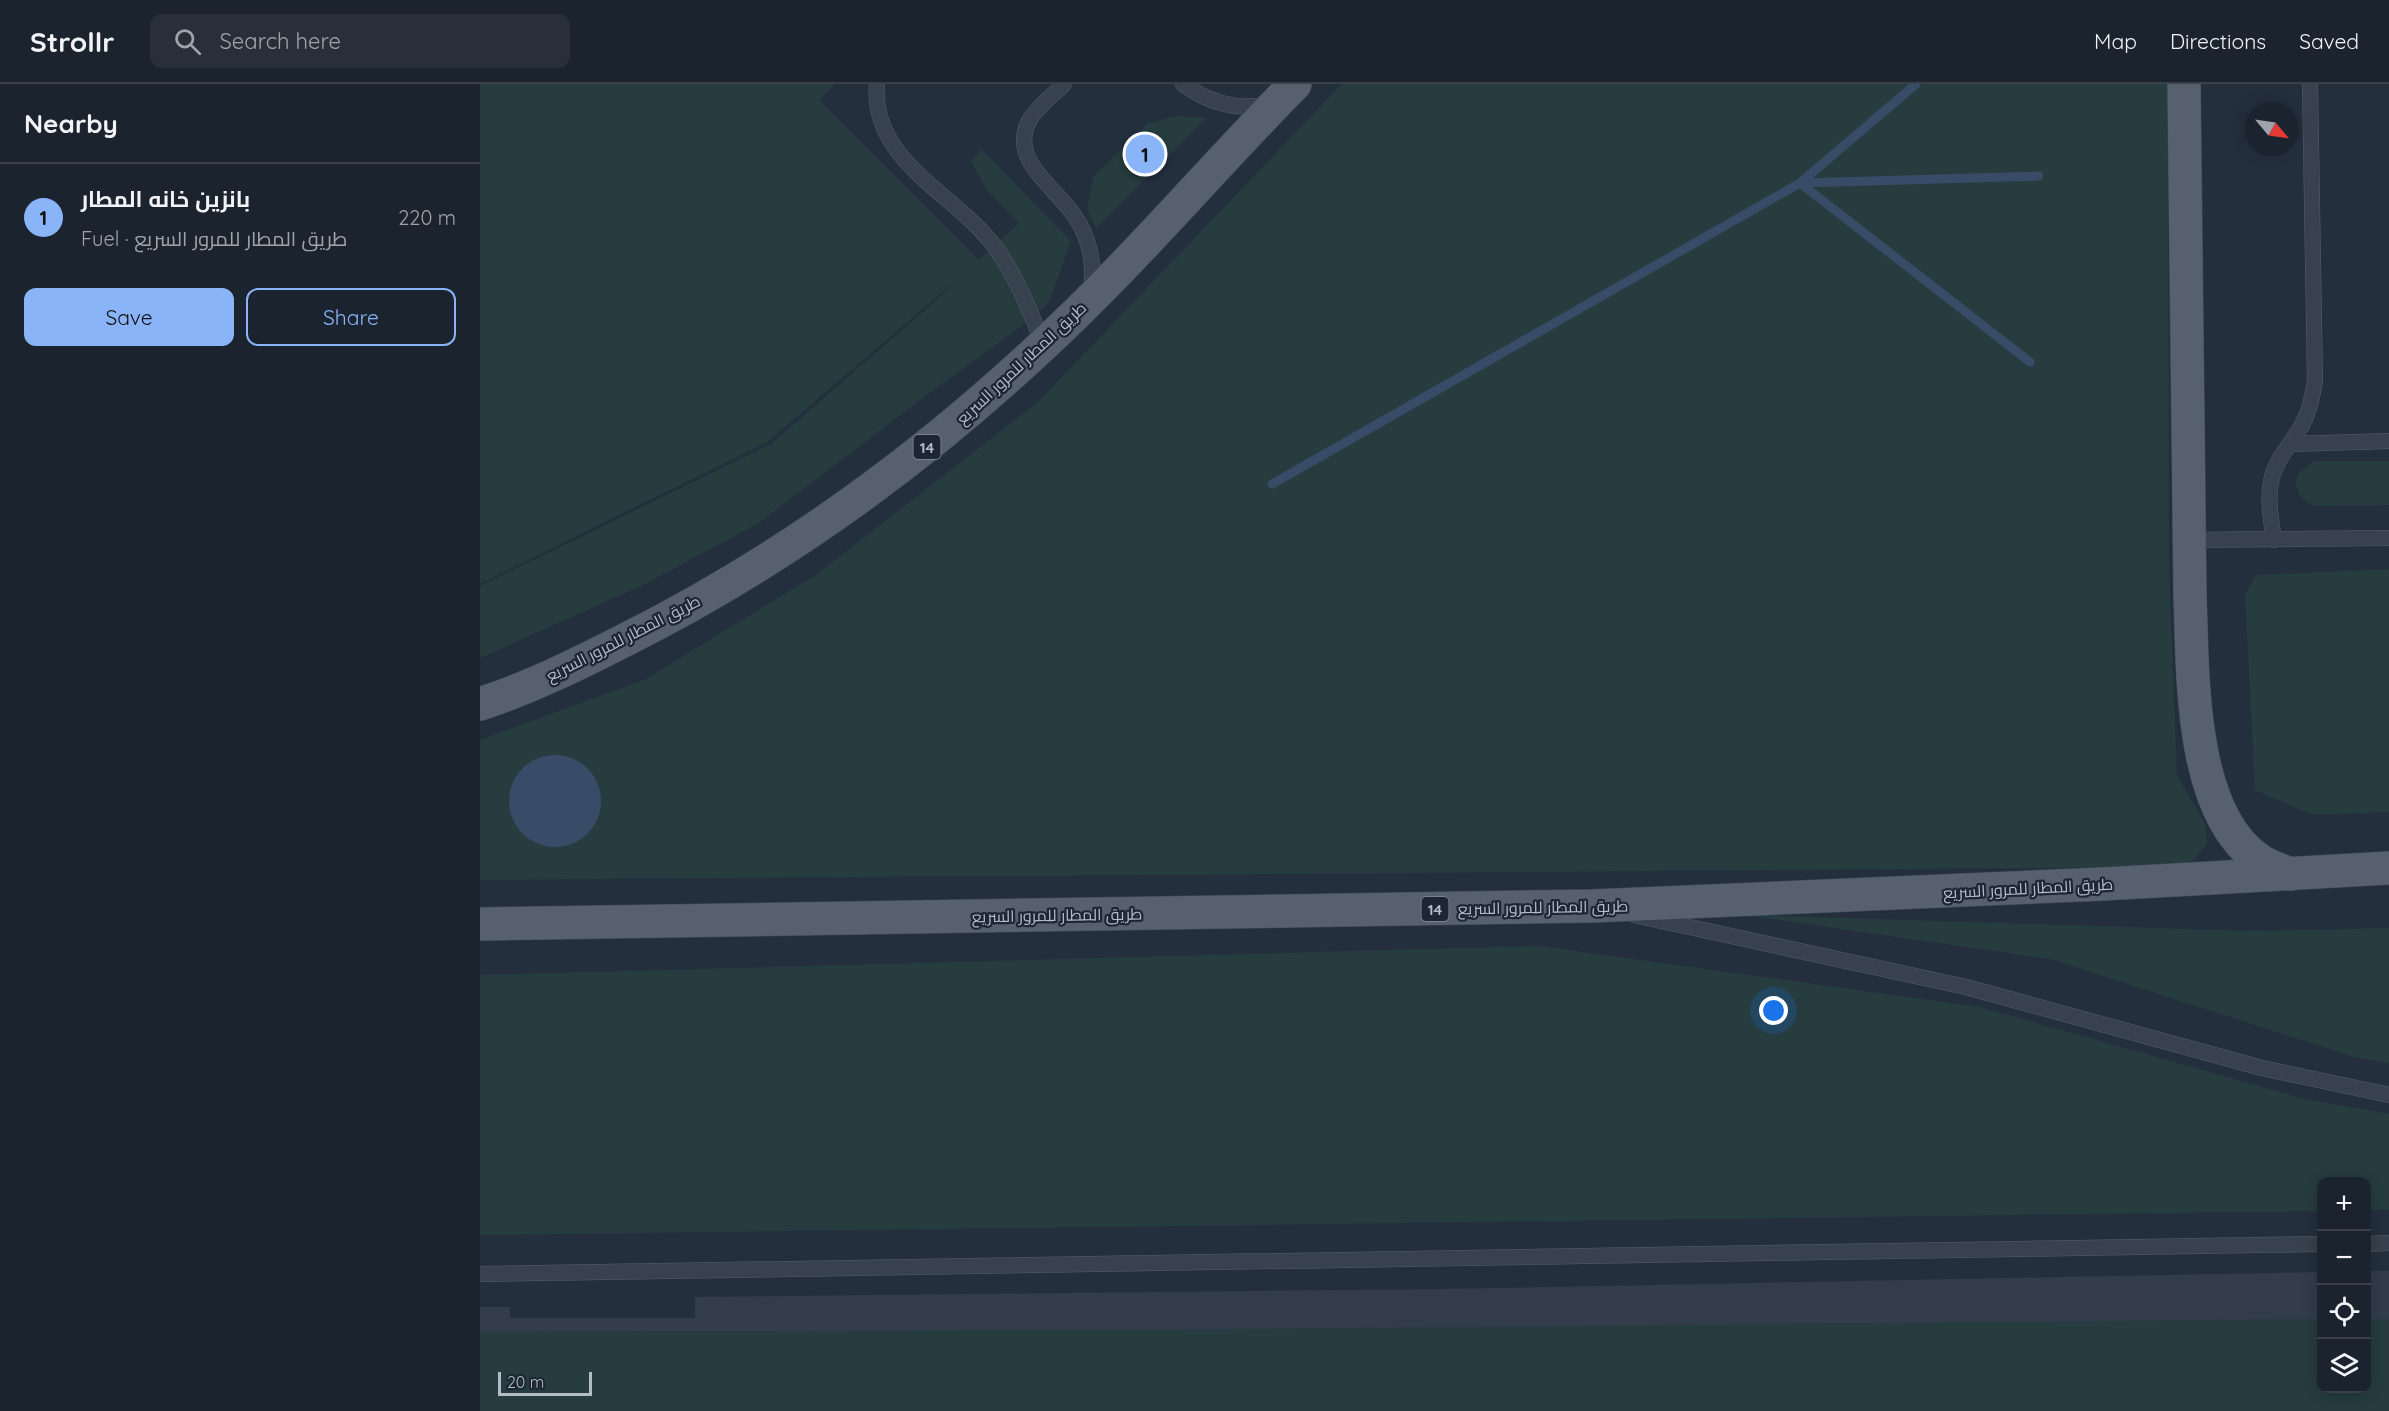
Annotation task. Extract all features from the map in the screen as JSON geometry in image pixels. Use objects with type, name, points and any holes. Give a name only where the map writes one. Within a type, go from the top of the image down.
[{"type":"main road","points":[[2184,84],[2192,658],[2201,752],[2206,778],[2216,803],[2242,844],[2257,858],[2292,875]]},
{"type":"main road","name":"طريق المطار للمرور السريع","points":[[480,704],[579,663],[661,622],[740,578],[798,541],[899,469],[962,419],[1044,345],[1088,302],[1286,93]]},
{"type":"main road","name":"طريق المطار للمرور السريع","points":[[480,924],[1593,906],[2292,875],[2389,868]]},
{"type":"lane","points":[[877,84],[876,98],[879,117],[890,143],[978,226],[995,247],[1023,295],[1044,345]]},
{"type":"lane","points":[[1064,84],[1029,120],[1024,143],[1031,166],[1073,213],[1083,230],[1093,265],[1088,302]]},
{"type":"lane","points":[[1183,84],[1203,96],[1227,105],[1252,106],[1286,93]]},
{"type":"lane","points":[[2274,540],[2270,489],[2276,464],[2308,414],[2315,381],[2310,84]]},
{"type":"lane","points":[[2290,444],[2389,441]]},
{"type":"lane","points":[[2189,540],[2389,538]]},
{"type":"lane","points":[[1593,906],[1966,987],[2262,1068],[2389,1095]]},
{"type":"lane","points":[[2371,1244],[2389,1243]]},
{"type":"lane","points":[[480,1274],[2317,1244]]},
{"type":"shaded area","points":[[2371,1271],[2389,1271],[2389,1411],[480,1411],[480,1307],[510,1307],[510,1318],[695,1318],[695,1297],[1444,1289],[2317,1272],[2317,1393],[2371,1393]]},
{"type":"green space","points":[[480,84],[835,84],[819,100],[979,260],[1019,223],[987,190],[971,162],[981,149],[1071,241],[1049,302],[1034,317],[924,397],[759,523],[645,584],[480,658],[480,586],[771,444],[972,267],[767,442],[480,584]]},
{"type":"green space","points":[[1342,84],[2168,84],[2169,565],[2177,776],[2205,823],[2207,844],[2193,860],[2174,867],[480,880],[480,740],[646,679],[817,574],[1038,402]]},
{"type":"green space","points":[[1175,116],[1207,118],[1096,228],[1087,210],[1093,177],[1147,124]]},
{"type":"green space","points":[[2314,461],[2389,461],[2389,505],[2312,506],[2300,496],[2295,482],[2299,473]]},
{"type":"green space","points":[[2389,569],[2389,812],[2313,815],[2255,790],[2245,595],[2256,575]]},
{"type":"green space","points":[[1745,915],[2253,931],[2389,928],[2389,1064],[2351,1056],[2050,959]]},
{"type":"green space","points":[[1539,946],[1980,1007],[2301,1098],[2389,1114],[2389,1210],[2371,1210],[2371,1177],[2317,1177],[2317,1211],[480,1235],[480,975]]},
{"type":"green space","points":[[2317,1319],[2317,1393],[2371,1393],[2371,1319],[2389,1319],[2389,1411],[480,1411],[480,1332],[1138,1330]]},
{"type":"water","points":[[555,755],[573,758],[588,768],[598,783],[601,801],[598,819],[588,834],[573,844],[555,847],[537,844],[522,834],[512,819],[509,801],[512,783],[522,768],[537,758]]},
{"type":"waterway","points":[[1272,484],[1800,183],[1916,84]]},
{"type":"waterway","points":[[1800,183],[2039,176]]},
{"type":"waterway","points":[[1800,183],[2030,362]]},
{"type":"place","name":"بانزين خانه المطار","points":[[1145,154]]}]
